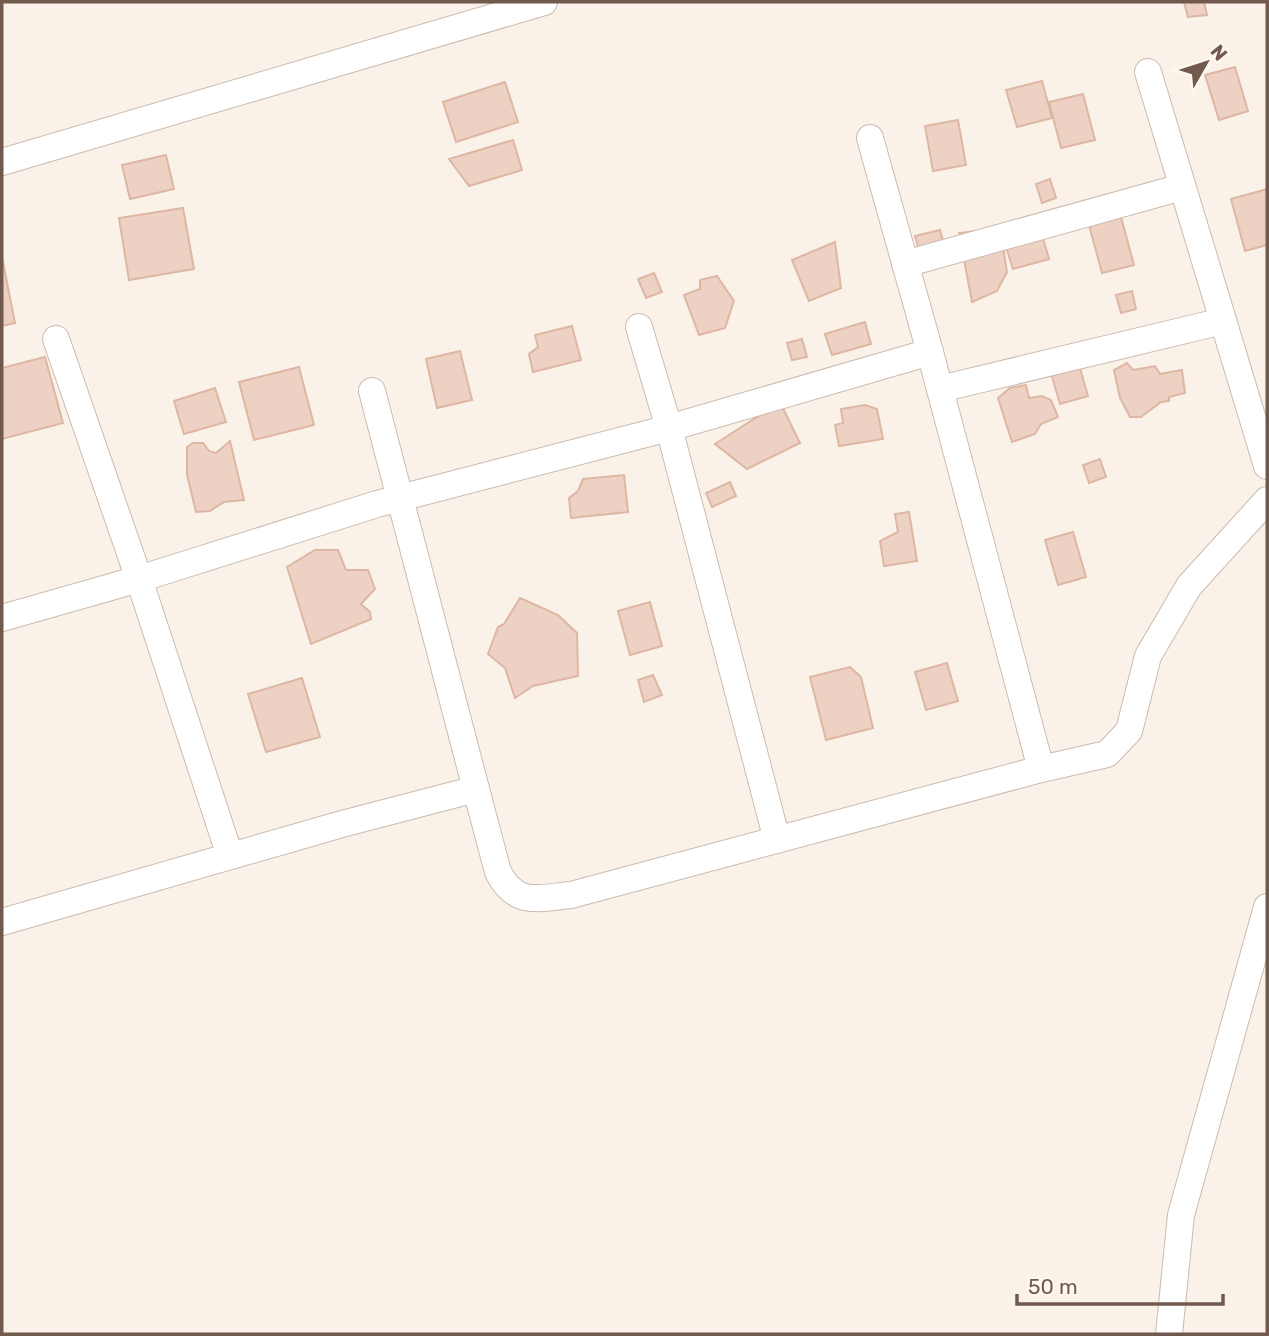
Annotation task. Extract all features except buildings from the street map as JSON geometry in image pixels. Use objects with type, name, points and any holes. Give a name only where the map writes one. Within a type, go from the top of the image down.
[{"type":"street","points":[[2,162],[544,2]]},
{"type":"street","points":[[1148,72],[1267,466]]},
{"type":"street","points":[[870,138],[1041,769]]},
{"type":"street","points":[[905,264],[1182,187]]},
{"type":"street","points":[[940,389],[1223,321]]},
{"type":"street","points":[[639,327],[669,428],[777,840]]},
{"type":"street","points":[[56,338],[230,856]]},
{"type":"street","points":[[2,618],[139,579],[400,498],[669,428],[930,352]]},
{"type":"street","points":[[372,391],[498,872],[504,884],[514,894],[527,899],[571,895],[1041,769],[1107,754],[1129,731],[1148,656],[1189,586],[1267,500]]},
{"type":"street","points":[[2,922],[476,789]]},
{"type":"street","points":[[1169,1334],[1181,1215],[1267,907]]}]
